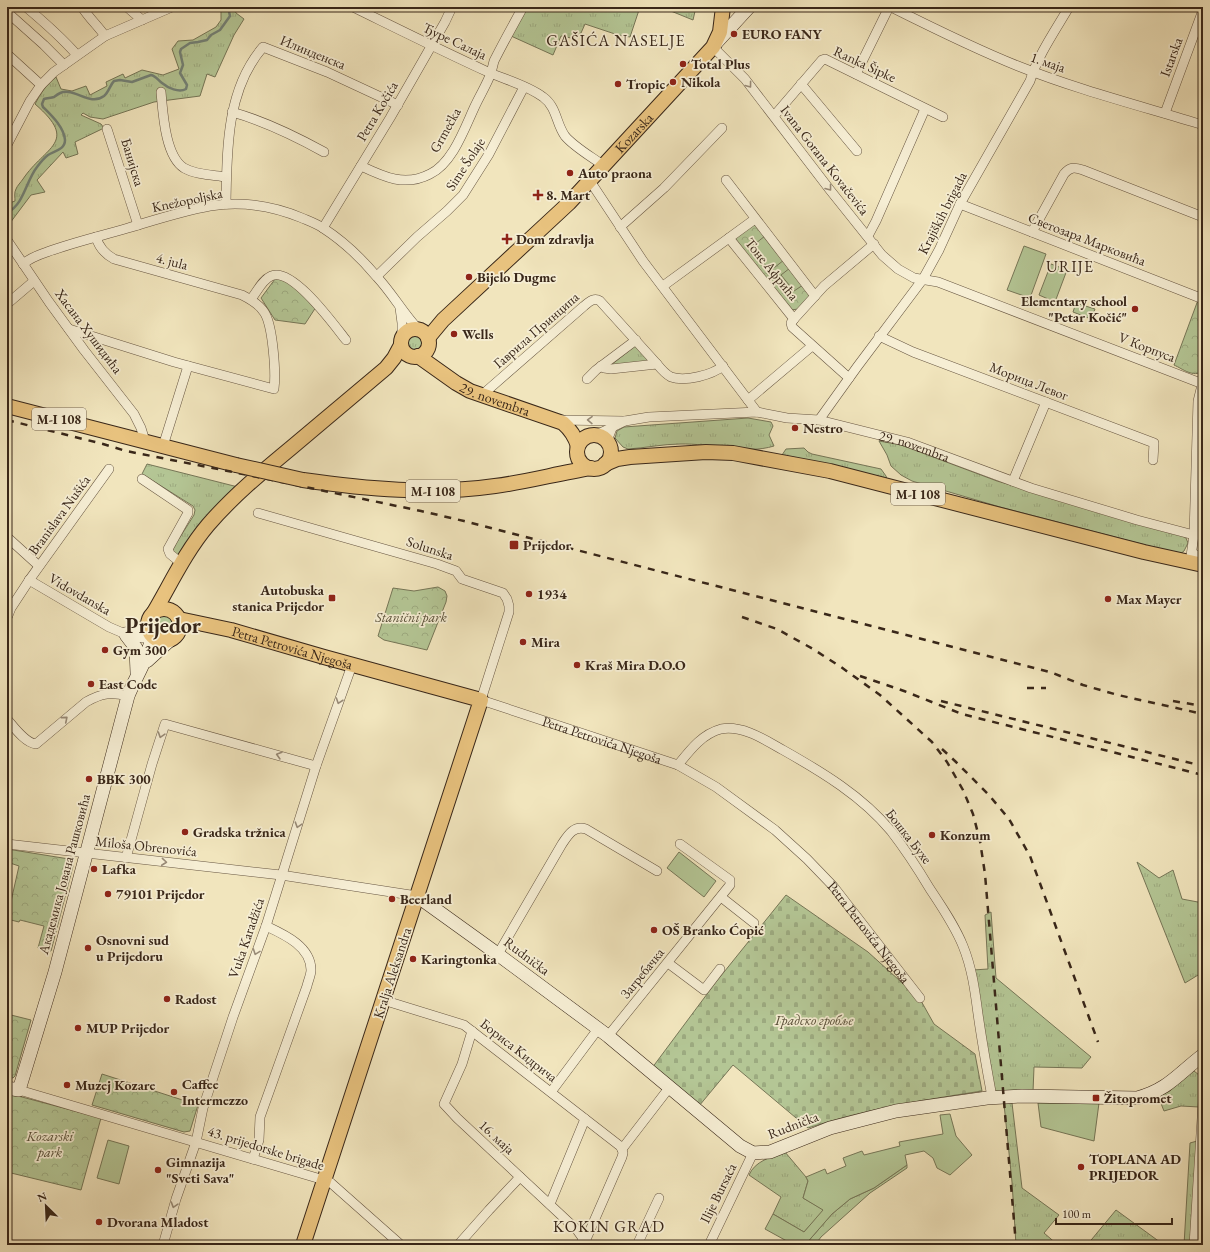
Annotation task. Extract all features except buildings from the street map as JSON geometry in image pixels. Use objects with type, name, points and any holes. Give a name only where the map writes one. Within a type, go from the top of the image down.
[{"type":"main road","points":[[712,47],[721,26],[723,7]]},
{"type":"main road","name":"Kozarska","points":[[424,335],[443,320],[569,203],[712,47]]},
{"type":"main road","points":[[151,627],[181,563],[207,526],[226,505],[254,479],[386,368],[394,358],[401,340],[409,330],[424,335],[440,371]]},
{"type":"main road","points":[[386,368],[426,352],[424,335]]},
{"type":"main road","points":[[401,340],[405,353],[415,356]]},
{"type":"main road","name":"29. novembra","points":[[415,356],[470,391],[554,419],[570,428],[593,435]]},
{"type":"main road","name":"M-I 108","points":[[7,406],[236,465],[303,480],[377,489],[435,490],[494,487],[600,467],[617,459],[630,457],[706,452],[733,453],[830,471],[1144,552],[1195,561]]},
{"type":"main road","points":[[570,428],[576,437],[578,451],[584,466],[591,468]]},
{"type":"main road","points":[[563,473],[578,451],[585,437],[593,435]]},
{"type":"main road","name":"M-I 108","points":[[593,435],[601,436],[610,447],[630,457]]},
{"type":"main road","points":[[605,464],[609,460],[610,447]]},
{"type":"main road","points":[[169,588],[169,598],[180,627],[173,638]]},
{"type":"main road","points":[[151,627],[161,609],[168,610],[176,616]]},
{"type":"main road","name":"Petra Petrovića Njegoša","points":[[176,616],[200,624],[231,630],[481,700]]},
{"type":"main road","points":[[151,627],[160,641],[173,638],[200,624]]},
{"type":"main road","name":"Kralja Aleksandra","points":[[303,1245],[481,700]]},
{"type":"street","points":[[26,7],[64,41],[77,56]]},
{"type":"street","points":[[82,7],[89,18],[105,36]]},
{"type":"street","points":[[127,7],[142,20]]},
{"type":"street","points":[[7,145],[30,101],[41,85],[54,72],[105,36],[142,20],[159,9],[172,7]]},
{"type":"street","name":"Ђуре Салаја","points":[[353,7],[431,46],[535,92],[548,102],[554,109],[562,132],[569,140],[604,166]]},
{"type":"street","name":"Petra Kočića","points":[[323,228],[398,105],[452,7]]},
{"type":"street","name":"Grmečka","points":[[361,166],[383,176],[398,180],[420,178],[431,174],[440,167],[457,144],[491,73],[499,52],[523,7]]},
{"type":"street","name":"Kozarska","points":[[712,47],[749,7]]},
{"type":"street","points":[[856,74],[890,7]]},
{"type":"street","name":"1. маја","points":[[890,7],[967,44],[1033,71],[1203,125]]},
{"type":"street","name":"Krajiških brigada","points":[[820,420],[879,336],[923,279],[939,250],[960,204],[1030,81],[1033,71],[1069,7]]},
{"type":"street","points":[[7,12],[64,65]]},
{"type":"street","name":"Istarska","points":[[1165,113],[1202,15]]},
{"type":"street","name":"Илинденска","points":[[226,204],[226,177],[232,112],[245,74],[252,60],[263,47],[327,72],[398,105]]},
{"type":"street","name":"Ivana Gorana Kovačevića","points":[[712,47],[745,80],[830,190],[882,254],[898,269],[914,278],[923,279]]},
{"type":"street","points":[[7,54],[41,85]]},
{"type":"street","name":"Ranka Šipke","points":[[774,116],[822,60],[825,59],[943,118]]},
{"type":"street","points":[[801,84],[857,151]]},
{"type":"street","name":"Sime Šolaje","points":[[377,276],[417,236],[463,196],[489,154],[524,87]]},
{"type":"street","points":[[161,92],[168,144],[177,161],[183,168],[204,174],[226,177]]},
{"type":"street","points":[[794,319],[824,286],[871,240],[876,221],[925,109]]},
{"type":"street","points":[[232,112],[284,132],[324,152]]},
{"type":"street","points":[[620,227],[664,188],[722,128]]},
{"type":"street","name":"Банијска","points":[[108,129],[138,226]]},
{"type":"street","points":[[1032,232],[1064,174],[1073,168],[1083,170],[1203,217]]},
{"type":"street","name":"Тоне Афрића","points":[[726,180],[815,296]]},
{"type":"street","points":[[590,181],[643,261],[757,412]]},
{"type":"street","name":"Knežopoljska","points":[[23,264],[28,259],[63,246],[186,212],[226,204],[270,208],[288,213],[323,228],[354,253],[377,276],[424,335]]},
{"type":"street","name":"Светозара Марковића","points":[[960,204],[1203,299]]},
{"type":"street","name":"Тоне Афрића","points":[[663,286],[755,219]]},
{"type":"street","name":"4. jula","points":[[96,238],[103,251],[114,259],[242,295],[251,299],[264,312],[270,328],[276,378],[274,389],[188,366]]},
{"type":"street","name":"Тоне Афрића","points":[[729,238],[794,319],[791,324],[792,327],[812,346]]},
{"type":"street","name":"Хасана Хушидића","points":[[7,240],[34,281],[69,329],[134,414],[142,428],[145,441]]},
{"type":"street","points":[[251,299],[270,276],[279,275],[286,277],[315,302],[346,340]]},
{"type":"street","name":"V Корпуса","points":[[923,279],[945,285],[1203,383]]},
{"type":"street","points":[[7,304],[34,281]]},
{"type":"street","name":"Гаврила Принципа","points":[[482,395],[590,301],[595,299],[600,301],[666,374],[679,378],[701,376],[713,373],[723,366]]},
{"type":"street","points":[[399,305],[402,323],[401,340]]},
{"type":"street","points":[[69,329],[188,366],[163,446]]},
{"type":"street","name":"Морица Левог","points":[[879,336],[913,352],[1154,443],[1153,460]]},
{"type":"street","points":[[587,379],[601,366],[636,340]]},
{"type":"street","points":[[748,400],[812,346],[849,378]]},
{"type":"street","points":[[601,366],[611,369],[657,364]]},
{"type":"street","points":[[1203,383],[1198,401],[1194,536],[1195,561],[1203,558]]},
{"type":"street","points":[[1013,481],[1046,402]]},
{"type":"street","name":"29. novembra","points":[[593,435],[612,428],[618,423],[649,417],[757,412],[787,418],[820,420],[907,442],[1078,503],[1194,536]]},
{"type":"street","name":"29. novembra","points":[[554,419],[625,421]]},
{"type":"street","points":[[610,447],[609,436],[612,428]]},
{"type":"street","name":"Branislava Nušića","points":[[7,618],[11,608],[29,580],[108,469]]},
{"type":"street","points":[[142,479],[188,510],[188,513],[168,549],[170,554],[181,563]]},
{"type":"street","name":"Solunska","points":[[258,513],[438,564],[456,571],[462,579],[503,593],[507,599],[509,612],[481,700]]},
{"type":"street","name":"Vidovdanska","points":[[7,537],[39,566]]},
{"type":"street","name":"Vidovdanska","points":[[29,580],[109,627],[122,633],[143,638],[151,627]]},
{"type":"street","points":[[140,671],[150,648],[151,627]]},
{"type":"street","name":"Vidovdanska","points":[[122,633],[132,632],[140,628],[151,627]]},
{"type":"street","points":[[122,633],[136,648],[140,671]]},
{"type":"street","points":[[140,671],[156,651],[173,638]]},
{"type":"street","name":"Vuka Karadžića","points":[[162,1245],[196,1142],[204,1108],[228,1031],[266,926],[316,766],[352,665]]},
{"type":"street","name":"Академика Јована Рашковића","points":[[13,1089],[55,972],[128,696],[140,671]]},
{"type":"street","points":[[7,719],[26,739],[32,744],[36,744],[86,702],[108,693],[128,696]]},
{"type":"street","name":"Petra Petrovića Njegoša","points":[[481,700],[678,765],[716,787],[775,830],[808,859],[842,898],[920,998]]},
{"type":"street","points":[[126,858],[152,764],[165,724],[316,766]]},
{"type":"street","name":"Бошка Бухе","points":[[678,765],[694,746],[708,734],[723,729],[743,731],[768,741],[835,781],[849,791],[879,819],[903,847],[953,925],[963,946],[971,969],[992,1098]]},
{"type":"street","points":[[498,954],[562,844],[574,830],[581,827],[586,829],[656,871]]},
{"type":"street","name":"Miloša Obrenovića","points":[[7,844],[282,875],[417,896]]},
{"type":"street","name":"Загребачка","points":[[551,1092],[668,962],[730,885],[730,880],[680,844]]},
{"type":"street","name":"Rudnička","points":[[417,896],[498,954],[603,1033],[740,1146],[753,1153],[770,1152],[830,1128],[902,1110],[992,1098],[1022,1096],[1137,1098],[1162,1089],[1201,1060]]},
{"type":"street","points":[[721,897],[754,923]]},
{"type":"street","points":[[254,1159],[259,1140],[260,1117],[307,986],[311,970],[309,960],[299,946],[289,937],[266,926]]},
{"type":"street","points":[[668,962],[704,990],[720,970]]},
{"type":"street","name":"Бориса Kидрича","points":[[383,1000],[464,1025],[622,1149]]},
{"type":"street","name":"16. маја","points":[[472,1031],[462,1064],[444,1104],[457,1118],[577,1230],[584,1244]]},
{"type":"street","points":[[584,1244],[622,1157],[622,1149],[670,1088]]},
{"type":"street","name":"43. prijedorske brigade","points":[[13,1089],[324,1180],[330,1183],[401,1245]]},
{"type":"street","points":[[1194,1245],[1203,1102]]},
{"type":"street","points":[[550,1204],[585,1119]]},
{"type":"street","name":"Ilije Bursaća","points":[[709,1245],[753,1153]]},
{"type":"street","points":[[458,1245],[520,1177]]},
{"type":"street","points":[[637,1245],[659,1198]]},
{"type":"green space","points":[[221,7],[233,7],[236,13],[244,19],[234,35],[215,77],[207,74],[200,96],[154,102],[103,119],[90,117],[83,113],[81,115],[101,124],[104,128],[75,142],[78,154],[66,158],[63,152],[37,180],[45,192],[31,195],[7,227],[7,204],[15,201],[15,192],[17,187],[54,144],[57,136],[55,128],[48,117],[35,104],[49,83],[56,77],[61,89],[72,91],[86,86],[90,95],[107,86],[106,82],[123,74],[125,78],[142,70],[163,75],[179,69],[172,49],[178,41],[193,40],[216,27],[221,20]]},
{"type":"green space","points":[[527,7],[640,7],[630,37],[618,35],[585,24],[581,33],[571,38],[561,36],[553,55],[511,36]]},
{"type":"green space","points":[[661,7],[696,7],[693,20]]},
{"type":"green space","points":[[750,224],[757,226],[809,293],[809,300],[799,309],[790,310],[735,243],[735,235]]},
{"type":"green space","points":[[765,236],[784,260],[770,271],[751,247]]},
{"type":"green space","points":[[1024,246],[1046,254],[1030,298],[1007,290]]},
{"type":"green space","points":[[1051,264],[1067,270],[1055,302],[1039,295]]},
{"type":"green space","points":[[790,268],[803,285],[794,291],[781,275]]},
{"type":"green space","points":[[275,279],[287,280],[316,307],[305,324],[275,320],[261,298]]},
{"type":"green space","points":[[1198,300],[1203,302],[1203,371],[1196,374],[1174,365]]},
{"type":"green space","points":[[1076,303],[1095,309],[1091,319],[1073,312]]},
{"type":"green space","points":[[415,336],[420,338],[422,343],[420,348],[415,350],[410,348],[408,343],[410,338]]},
{"type":"green space","points":[[635,346],[650,361],[611,365]]},
{"type":"green space","points":[[748,418],[771,422],[773,426],[769,435],[774,446],[739,449],[680,444],[628,449],[623,447],[615,438],[617,431],[624,427]]},
{"type":"green space","points":[[879,441],[901,445],[997,481],[1179,534],[1186,538],[1188,543],[1184,551],[1180,554],[1000,507],[912,481],[901,475],[891,466]]},
{"type":"green space","points":[[804,448],[812,454],[881,469],[888,482],[782,455],[786,449]]},
{"type":"green space","points":[[147,464],[238,487],[179,556],[175,554],[173,550],[194,515],[195,510],[193,506],[142,474]]},
{"type":"green space","name":"Stanični park","points":[[438,587],[445,591],[447,596],[446,602],[427,650],[384,640],[378,636],[393,588],[414,591]]},
{"type":"green space","points":[[164,614],[172,617],[175,625],[172,633],[164,636],[156,633],[153,625],[156,617]]},
{"type":"green space","points":[[7,849],[69,859],[73,866],[51,951],[38,948],[44,926],[20,920],[19,922],[7,919],[19,866],[7,862]]},
{"type":"green space","points":[[679,852],[716,881],[704,897],[667,868]]},
{"type":"green space","points":[[1137,862],[1159,878],[1173,870],[1182,899],[1203,903],[1203,972],[1185,983]]},
{"type":"green space","name":"Градско гробље","points":[[786,895],[868,952],[920,999],[934,1024],[975,1054],[982,1091],[873,1110],[808,1128],[733,1065],[699,1106],[652,1068],[716,982]]},
{"type":"green space","points":[[991,912],[996,978],[1091,1057],[1082,1068],[1034,1067],[1033,1092],[997,1095],[990,1080],[973,970],[988,969],[985,915]]},
{"type":"green space","points":[[7,1014],[31,1020],[15,1076],[13,1078],[7,1077]]},
{"type":"green space","points":[[1194,1071],[1199,1075],[1199,1107],[1181,1106],[1164,1111],[1158,1096],[1170,1091],[1190,1072]]},
{"type":"green space","points":[[102,1074],[198,1105],[190,1131],[184,1132],[92,1105]]},
{"type":"green space","name":"Kozarski park","points":[[7,1093],[101,1118],[81,1190],[7,1172]]},
{"type":"green space","points":[[1012,1103],[1022,1188],[1059,1215],[1044,1233],[1058,1245],[1016,1245],[1012,1182],[1004,1104]]},
{"type":"green space","points":[[1038,1103],[1099,1103],[1094,1141],[1041,1127]]},
{"type":"green space","points":[[950,1114],[956,1136],[972,1155],[950,1175],[937,1168],[933,1158],[924,1151],[905,1155],[907,1165],[874,1188],[850,1199],[832,1214],[805,1245],[794,1245],[765,1229],[773,1214],[804,1232],[823,1210],[803,1198],[808,1181],[806,1177],[825,1169],[827,1174],[846,1166],[843,1158],[862,1151],[864,1155],[900,1146],[899,1142],[943,1134],[940,1115]]},
{"type":"green space","points":[[108,1140],[129,1146],[119,1184],[97,1178]]},
{"type":"green space","points":[[1197,1141],[1190,1245],[1184,1245],[1190,1143]]},
{"type":"green space","points":[[785,1152],[808,1181],[803,1198],[824,1210],[804,1232],[773,1214],[781,1197],[749,1175],[759,1163]]},
{"type":"green space","points":[[907,1165],[907,1168],[870,1193],[821,1237],[815,1245],[805,1245],[832,1214],[850,1199],[874,1188]]},
{"type":"green space","points":[[1116,1210],[1164,1245],[1087,1245]]},
{"type":"waterway","points":[[7,216],[8,212],[18,204],[39,164],[48,155],[59,150],[65,143],[64,135],[60,126],[43,107],[42,104],[44,99],[66,92],[90,99],[100,98],[106,94],[114,81],[120,80],[132,82],[151,75],[170,88],[177,90],[186,89],[187,85],[180,73],[183,65],[180,52],[181,49],[190,43],[207,40],[211,35],[220,30],[230,16],[228,7]]},
{"type":"railway","points":[[7,420],[126,451],[464,521],[1050,672],[1083,685],[1118,695],[1203,714]]},
{"type":"railway","points":[[742,617],[777,629],[813,649],[880,695],[932,742],[947,762],[963,790],[973,814],[980,841],[985,874],[1016,1245]]},
{"type":"railway","points":[[860,676],[904,691],[962,714],[1203,775]]},
{"type":"railway","points":[[1027,688],[1046,688]]},
{"type":"railway","points":[[941,701],[1203,766]]},
{"type":"railway","points":[[1173,701],[1203,706]]},
{"type":"railway","points":[[942,749],[988,794],[1009,819],[1030,856],[1098,1042]]},
{"type":"place","name":"EURO FANY","points":[[734,34]]},
{"type":"place","name":"Total Plus","points":[[683,64]]},
{"type":"place","name":"Nikola","points":[[673,82]]},
{"type":"place","name":"Tropic","points":[[618,84]]},
{"type":"place","name":"Auto praona","points":[[570,173]]},
{"type":"place","name":"8. Mart","points":[[538,195]]},
{"type":"place","name":"Dom zdravlja","points":[[507,239]]},
{"type":"place","name":"Bijelo Dugme","points":[[469,277]]},
{"type":"place","name":"Elementary school \"Petar Kočić\"","points":[[1135,309]]},
{"type":"place","name":"Wells","points":[[454,334]]},
{"type":"place","name":"Nestro","points":[[795,428]]},
{"type":"place","name":"Prijedor","points":[[514,545]]},
{"type":"place","name":"1934","points":[[529,594]]},
{"type":"place","name":"Autobuska stanica Prijedor","points":[[332,598]]},
{"type":"place","name":"Max Mayer","points":[[1108,599]]},
{"type":"place","name":"Mira","points":[[523,642]]},
{"type":"place","name":"Gym 300","points":[[105,650]]},
{"type":"place","name":"Kraš Mira D.O.O","points":[[577,665]]},
{"type":"place","name":"East Code","points":[[91,684]]},
{"type":"place","name":"BBK 300","points":[[89,779]]},
{"type":"place","name":"Gradska tržnica","points":[[185,832]]},
{"type":"place","name":"Konzum","points":[[932,835]]},
{"type":"place","name":"Lafka","points":[[94,869]]},
{"type":"place","name":"79101 Prijedor","points":[[108,894]]},
{"type":"place","name":"Beerland","points":[[392,899]]},
{"type":"place","name":"OŠ Branko Ćopić","points":[[654,930]]},
{"type":"place","name":"Osnovni sud u Prijedoru","points":[[88,948]]},
{"type":"place","name":"Karingtonka","points":[[413,959]]},
{"type":"place","name":"Radost","points":[[167,999]]},
{"type":"place","name":"MUP Prijedor","points":[[78,1028]]},
{"type":"place","name":"Muzej Kozare","points":[[67,1085]]},
{"type":"place","name":"Caffee Intermezzo","points":[[174,1092]]},
{"type":"place","name":"Žitopromet","points":[[1096,1098]]},
{"type":"place","name":"TOPLANA AD PRIJEDOR","points":[[1081,1167]]},
{"type":"place","name":"Gimnazija \"Sveti Sava\"","points":[[158,1170]]},
{"type":"place","name":"Dvorana Mladost","points":[[99,1222]]},
{"type":"district","name":"GAŠIĆA NASELJE","points":[[616,40]]},
{"type":"district","name":"URIJE","points":[[1070,266]]},
{"type":"district","name":"Prijedor","points":[[163,625]]},
{"type":"district","name":"KOKIN GRAD","points":[[609,1226]]}]
